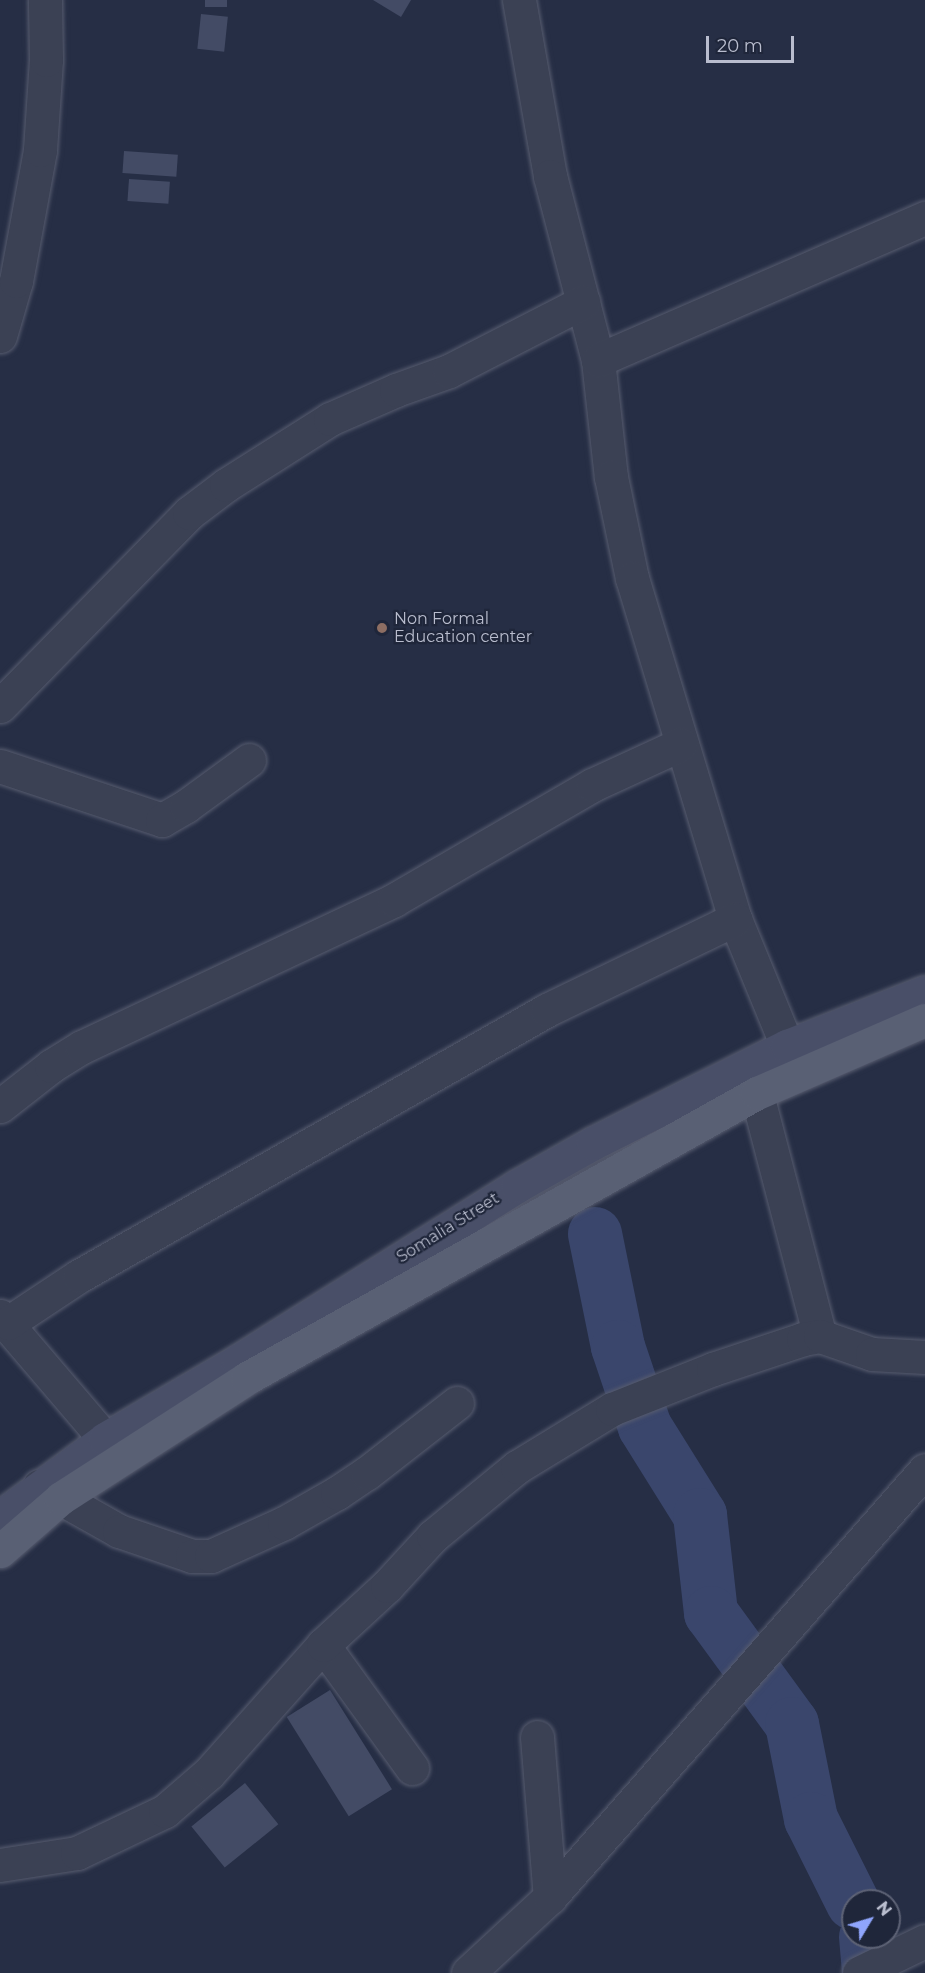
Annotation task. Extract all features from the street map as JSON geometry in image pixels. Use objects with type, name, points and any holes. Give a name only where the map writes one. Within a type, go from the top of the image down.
[{"type":"main road","name":"Somalia Street","points":[[0,1517],[50,1492],[105,1439],[238,1361],[517,1186],[593,1143],[753,1079],[787,1046],[925,992]]},
{"type":"main road","points":[[0,1551],[50,1492],[753,1079],[925,1020]]},
{"type":"street","points":[[0,336],[16,281],[40,150],[46,60],[45,0]]},
{"type":"street","points":[[519,0],[550,176],[598,360],[611,477],[632,578],[735,919],[787,1046]]},
{"type":"street","points":[[598,360],[925,218]]},
{"type":"street","points":[[0,706],[189,513],[226,485],[330,419],[396,390],[449,371],[583,302]]},
{"type":"street","points":[[0,1106],[51,1066],[82,1047],[394,900],[592,785],[681,744]]},
{"type":"street","points":[[0,766],[162,820],[186,806],[249,760]]},
{"type":"street","points":[[105,1439],[4,1319],[547,1010],[735,919]]},
{"type":"street","points":[[753,1079],[820,1336]]},
{"type":"street","points":[[0,1864],[77,1853],[165,1811],[209,1773],[323,1645],[387,1586],[433,1536],[471,1502],[517,1467],[626,1403],[780,1346],[820,1336],[872,1354],[925,1358]]},
{"type":"street","points":[[50,1492],[119,1531],[183,1553],[211,1556],[284,1523],[337,1493],[367,1473],[457,1403]]},
{"type":"street","points":[[468,1973],[550,1897],[925,1470]]},
{"type":"street","points":[[323,1645],[412,1768]]},
{"type":"street","points":[[537,1737],[550,1897]]},
{"type":"street","points":[[871,1968],[925,1941]]},
{"type":"building","points":[[205,0],[227,0],[227,7],[205,7]]},
{"type":"building","points":[[373,0],[411,0],[401,17]]},
{"type":"building","points":[[201,14],[228,17],[224,52],[197,49]]},
{"type":"building","points":[[124,151],[178,155],[176,177],[122,173]]},
{"type":"building","points":[[129,179],[170,182],[168,204],[127,201]]},
{"type":"building","points":[[330,1690],[392,1789],[349,1816],[287,1717]]},
{"type":"building","points":[[245,1783],[278,1824],[225,1868],[191,1826]]},
{"type":"waterway","points":[[595,1234],[618,1347],[645,1427],[700,1515],[711,1613],[792,1724],[811,1819],[846,1889]]},
{"type":"waterway","points":[[867,1949],[869,1973]]},
{"type":"place","name":"Non Formal Education center","points":[[382,628]]}]
